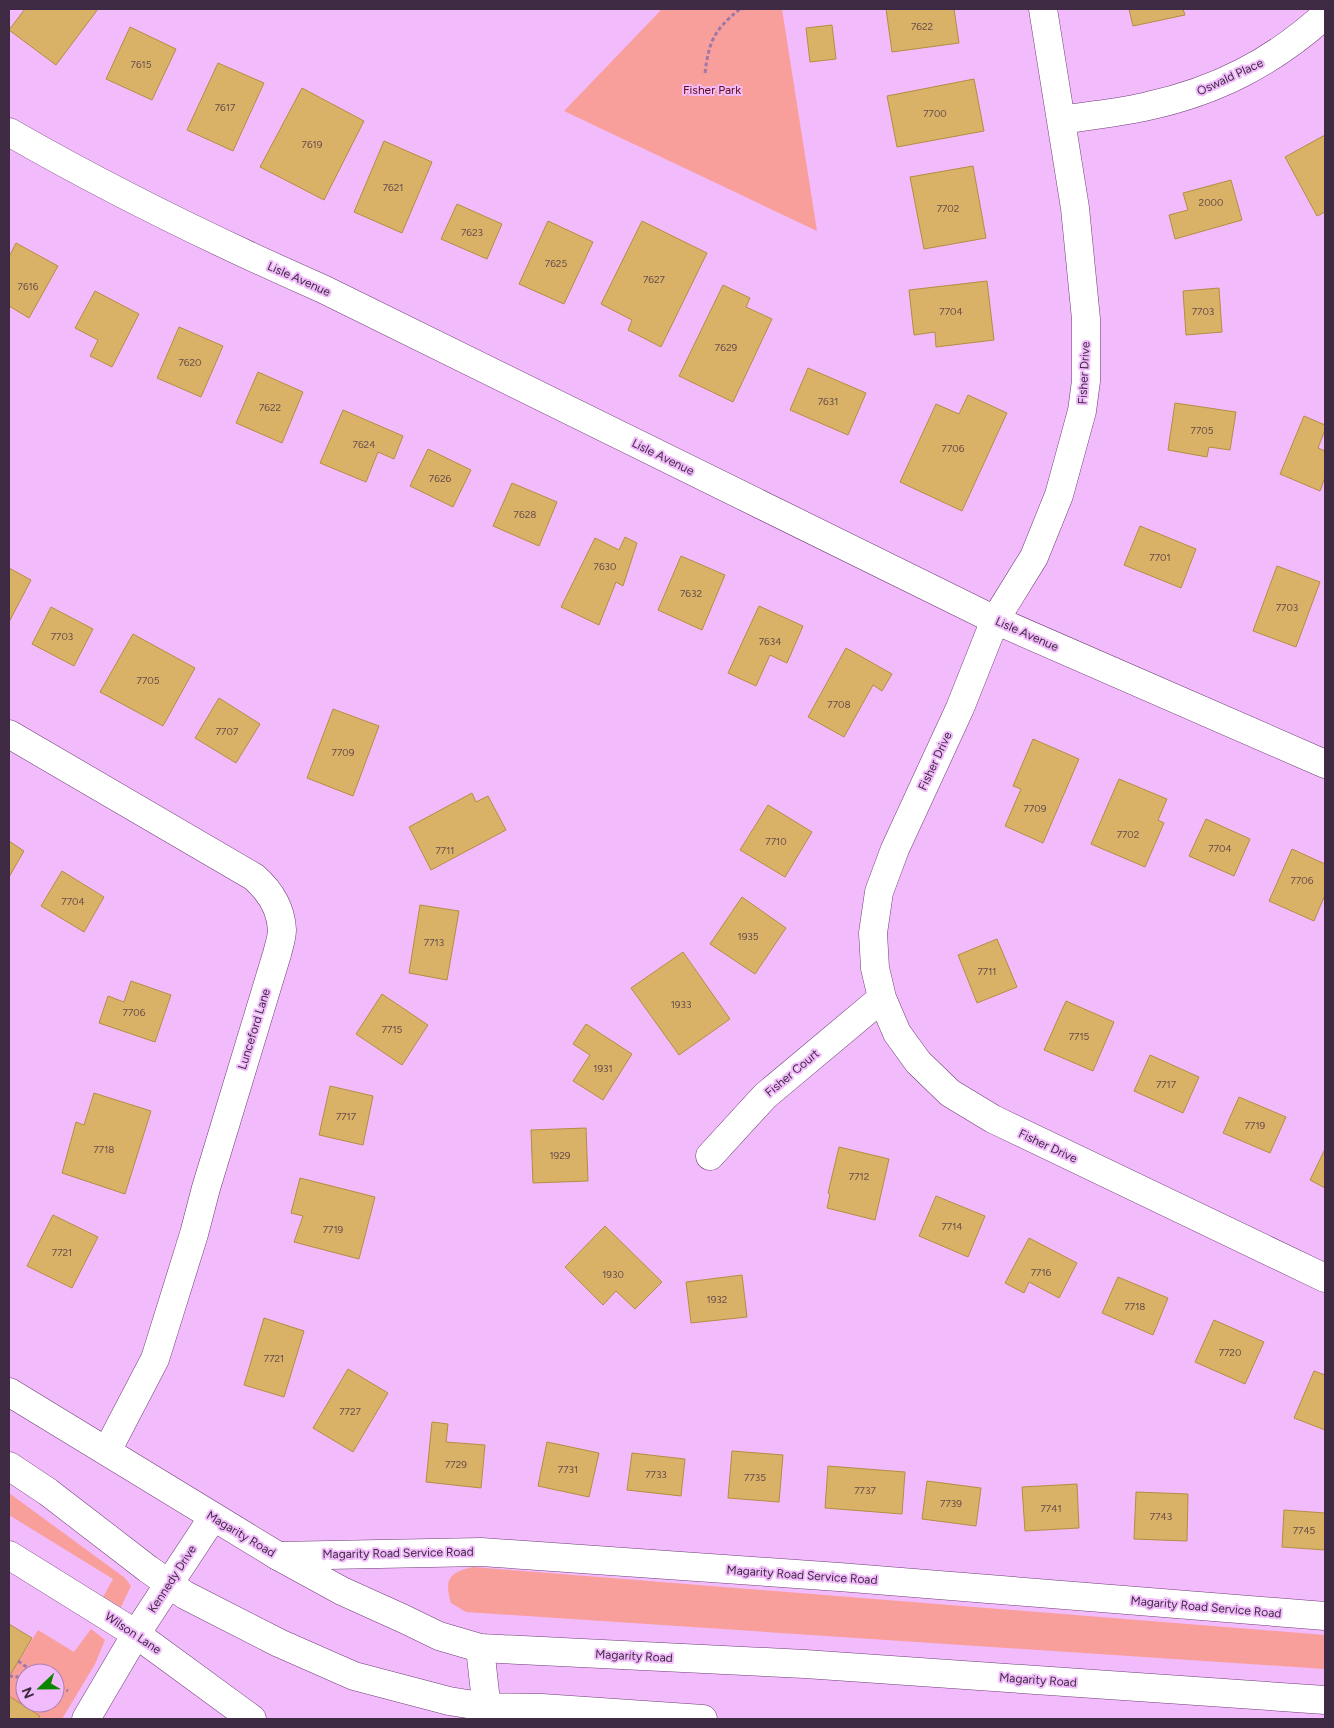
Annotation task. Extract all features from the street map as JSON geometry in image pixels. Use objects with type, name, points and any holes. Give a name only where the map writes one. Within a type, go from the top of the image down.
[{"type":"street","name":"Fisher Drive","points":[[1043,9],[1075,208],[1086,319],[1086,381],[1082,411],[1058,495],[1034,557],[995,620],[960,708],[895,849],[879,892],[873,933],[875,968],[882,998],[897,1033],[918,1062],[950,1093],[992,1120],[1325,1278]]},
{"type":"street","name":"Oswald Place","points":[[1062,120],[1147,106],[1200,92],[1252,69],[1301,37],[1325,15]]},
{"type":"street","name":"Lisle Avenue","points":[[9,132],[75,170],[266,264],[332,293],[995,620],[1325,764]]},
{"type":"street","name":"Lunceford Lane","points":[[9,734],[254,877],[268,889],[277,905],[282,930],[277,954],[155,1359],[107,1451]]},
{"type":"street","name":"Fisher Court","points":[[710,1156],[765,1096],[882,998]]},
{"type":"street","name":"Magarity Road","points":[[9,1392],[278,1556],[342,1591],[439,1636],[480,1648],[805,1664],[1325,1700]]},
{"type":"street","points":[[9,1466],[48,1492],[185,1595],[279,1643],[354,1676],[487,1713],[542,1708],[703,1719]]},
{"type":"street","name":"Kennedy Drive","points":[[86,1719],[136,1634],[213,1517]]},
{"type":"street","name":"Magarity Road Service Road","points":[[278,1556],[481,1552],[859,1579],[1325,1616]]},
{"type":"street","name":"Wilson Lane","points":[[9,1556],[136,1634],[252,1719]]},
{"type":"street","points":[[480,1648],[487,1713]]},
{"type":"path","points":[[705,73],[710,44],[714,36],[725,21],[740,9]]},
{"type":"green space","name":"Fisher Park","points":[[662,9],[782,9],[817,231],[564,111]]},
{"type":"green space","points":[[9,1493],[125,1578],[131,1586],[121,1607],[103,1597],[113,1579],[9,1515]]},
{"type":"green space","points":[[473,1567],[1325,1635],[1325,1669],[466,1612],[451,1603],[448,1588],[450,1578],[458,1571]]},
{"type":"green space","points":[[91,1629],[105,1640],[95,1664],[62,1719],[38,1719],[39,1716],[34,1713],[65,1713],[65,1663],[18,1663],[38,1630],[74,1652]]},
{"type":"green space","points":[[15,1667],[15,1700],[9,1696],[9,1677]]},
{"type":"building","points":[[25,9],[98,9],[56,65],[9,30]]},
{"type":"building","points":[[886,9],[954,9],[959,43],[892,52]]},
{"type":"building","points":[[1129,9],[1183,9],[1185,15],[1133,26]]},
{"type":"building","points":[[832,25],[836,59],[810,62],[806,28]]},
{"type":"building","points":[[130,27],[176,49],[152,100],[106,79]]},
{"type":"building","points":[[218,63],[264,83],[233,151],[187,130]]},
{"type":"building","points":[[974,79],[984,131],[897,147],[887,96]]},
{"type":"building","points":[[302,88],[364,121],[324,200],[260,167]]},
{"type":"building","points":[[1325,135],[1325,212],[1317,216],[1285,157]]},
{"type":"building","points":[[384,141],[432,162],[402,233],[354,212]]},
{"type":"building","points":[[973,166],[986,238],[924,249],[910,177]]},
{"type":"building","points":[[1231,180],[1242,220],[1175,239],[1169,215],[1188,210],[1183,193]]},
{"type":"building","points":[[457,204],[502,224],[487,259],[441,239]]},
{"type":"building","points":[[548,221],[593,242],[564,304],[519,284]]},
{"type":"building","points":[[642,221],[707,253],[661,347],[628,330],[632,320],[601,304]]},
{"type":"building","points":[[16,243],[58,266],[29,318],[9,306],[9,257]]},
{"type":"building","points":[[987,281],[994,340],[936,347],[935,332],[914,335],[909,290]]},
{"type":"building","points":[[723,285],[750,298],[746,307],[772,319],[733,402],[679,376]]},
{"type":"building","points":[[1219,288],[1222,332],[1186,335],[1183,291]]},
{"type":"building","points":[[95,291],[139,314],[112,367],[90,356],[98,340],[75,328]]},
{"type":"building","points":[[179,327],[223,346],[201,397],[157,378]]},
{"type":"building","points":[[808,368],[866,393],[848,435],[790,410]]},
{"type":"building","points":[[258,372],[303,392],[282,443],[236,423]]},
{"type":"building","points":[[968,395],[1007,413],[962,511],[900,482],[936,404],[959,414]]},
{"type":"building","points":[[1175,403],[1236,412],[1230,450],[1209,447],[1207,457],[1168,450]]},
{"type":"building","points":[[343,410],[403,436],[394,459],[378,452],[366,482],[320,463]]},
{"type":"building","points":[[1304,416],[1325,425],[1318,448],[1325,451],[1325,477],[1320,491],[1280,474]]},
{"type":"building","points":[[428,449],[471,470],[453,507],[410,486]]},
{"type":"building","points":[[512,483],[557,502],[539,546],[493,526]]},
{"type":"building","points":[[1140,526],[1196,549],[1181,588],[1124,565]]},
{"type":"building","points":[[625,537],[637,543],[623,586],[616,582],[599,625],[561,607],[595,538],[619,550]]},
{"type":"building","points":[[681,556],[725,575],[702,630],[658,610]]},
{"type":"building","points":[[1277,566],[1320,582],[1296,647],[1253,631]]},
{"type":"building","points":[[9,568],[31,580],[9,622]]},
{"type":"building","points":[[759,606],[803,626],[787,663],[770,655],[756,686],[728,673]]},
{"type":"building","points":[[51,607],[93,629],[74,666],[32,644]]},
{"type":"building","points":[[133,634],[195,668],[163,726],[100,692]]},
{"type":"building","points":[[846,648],[892,674],[882,691],[873,685],[844,737],[808,717]]},
{"type":"building","points":[[219,698],[260,724],[236,763],[195,738]]},
{"type":"building","points":[[333,709],[379,726],[353,796],[307,778]]},
{"type":"building","points":[[1033,739],[1079,759],[1043,843],[1005,826],[1021,789],[1013,786]]},
{"type":"building","points":[[1119,779],[1167,799],[1158,820],[1164,823],[1145,867],[1091,844]]},
{"type":"building","points":[[472,793],[476,802],[488,796],[506,830],[431,870],[409,827]]},
{"type":"building","points":[[768,805],[812,832],[785,877],[740,850]]},
{"type":"building","points":[[1206,819],[1250,839],[1234,876],[1189,856]]},
{"type":"building","points":[[9,841],[24,851],[9,877]]},
{"type":"building","points":[[1292,849],[1325,864],[1325,895],[1314,921],[1269,901]]},
{"type":"building","points":[[62,871],[104,897],[84,932],[41,906]]},
{"type":"building","points":[[742,897],[786,928],[755,974],[710,944]]},
{"type":"building","points":[[420,905],[459,911],[447,980],[409,973]]},
{"type":"building","points":[[997,939],[1017,987],[977,1003],[958,955]]},
{"type":"building","points":[[683,952],[730,1019],[679,1055],[631,988]]},
{"type":"building","points":[[131,981],[171,995],[155,1042],[99,1023],[108,996],[124,1002]]},
{"type":"building","points":[[382,994],[428,1025],[402,1065],[356,1034]]},
{"type":"building","points":[[1066,1001],[1114,1022],[1093,1071],[1044,1050]]},
{"type":"building","points":[[586,1024],[632,1054],[603,1100],[573,1081],[590,1055],[573,1044]]},
{"type":"building","points":[[1150,1055],[1199,1077],[1183,1113],[1134,1091]]},
{"type":"building","points":[[330,1086],[373,1096],[363,1145],[319,1135]]},
{"type":"building","points":[[94,1093],[151,1111],[125,1194],[62,1173],[76,1122],[84,1125]]},
{"type":"building","points":[[1239,1097],[1286,1117],[1270,1153],[1223,1133]]},
{"type":"building","points":[[586,1128],[588,1181],[533,1183],[531,1130]]},
{"type":"building","points":[[839,1147],[889,1159],[875,1220],[827,1208],[830,1194],[828,1193]]},
{"type":"building","points":[[1325,1149],[1325,1188],[1310,1180]]},
{"type":"building","points":[[300,1178],[375,1197],[359,1259],[294,1242],[303,1216],[291,1213]]},
{"type":"building","points":[[936,1196],[985,1216],[968,1257],[919,1236]]},
{"type":"building","points":[[53,1215],[98,1237],[72,1288],[27,1266]]},
{"type":"building","points":[[605,1226],[662,1282],[635,1309],[616,1291],[603,1305],[565,1267]]},
{"type":"building","points":[[1029,1238],[1077,1263],[1059,1298],[1029,1282],[1024,1293],[1005,1283]]},
{"type":"building","points":[[742,1275],[747,1317],[691,1323],[686,1282]]},
{"type":"building","points":[[1118,1277],[1168,1298],[1153,1335],[1102,1313]]},
{"type":"building","points":[[264,1318],[304,1331],[284,1397],[244,1385]]},
{"type":"building","points":[[1214,1320],[1264,1342],[1245,1384],[1195,1362]]},
{"type":"building","points":[[348,1369],[388,1393],[353,1452],[313,1428]]},
{"type":"building","points":[[1314,1371],[1325,1375],[1325,1430],[1294,1418]]},
{"type":"building","points":[[432,1422],[448,1424],[446,1442],[485,1445],[481,1488],[426,1482]]},
{"type":"building","points":[[547,1442],[599,1453],[589,1497],[538,1486]]},
{"type":"building","points":[[732,1451],[783,1455],[779,1502],[728,1498]]},
{"type":"building","points":[[632,1453],[685,1459],[681,1496],[627,1490]]},
{"type":"building","points":[[828,1466],[905,1472],[902,1514],[825,1508]]},
{"type":"building","points":[[927,1481],[981,1488],[976,1526],[922,1519]]},
{"type":"building","points":[[1077,1484],[1079,1528],[1025,1531],[1022,1487]]},
{"type":"building","points":[[1136,1492],[1188,1494],[1187,1541],[1134,1539]]},
{"type":"building","points":[[1284,1510],[1325,1513],[1325,1550],[1282,1547]]},
{"type":"building","points":[[9,1624],[32,1638],[17,1663],[15,1663],[15,1667],[9,1677]]},
{"type":"building","points":[[9,1696],[15,1700],[15,1713],[35,1713],[40,1716],[38,1719],[9,1719]]}]
